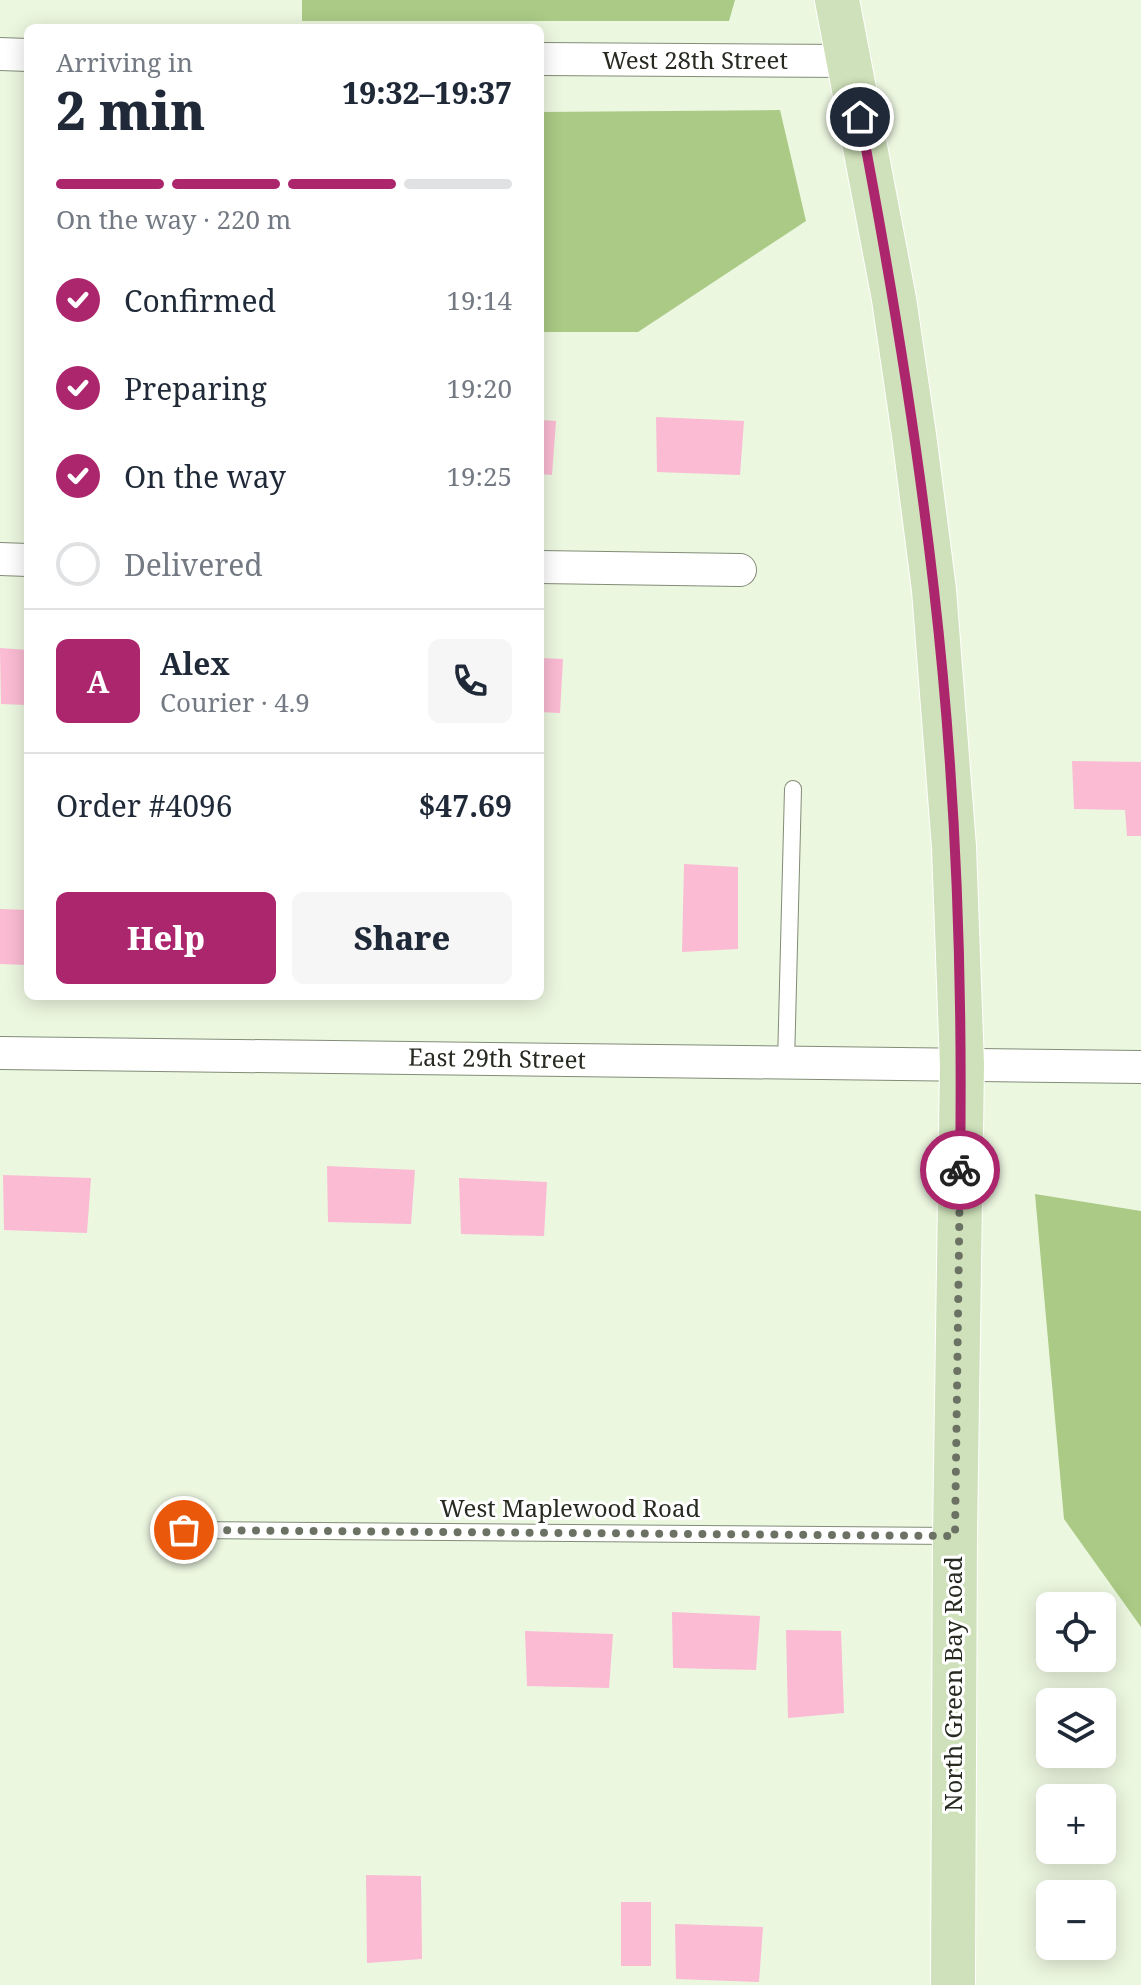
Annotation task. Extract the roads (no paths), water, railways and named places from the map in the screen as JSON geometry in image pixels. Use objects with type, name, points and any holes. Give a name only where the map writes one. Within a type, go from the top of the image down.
[{"type":"main road","name":"North Green Bay Road","points":[[837,0],[894,299],[934,590],[954,847],[962,1065],[953,1985]]},
{"type":"street","points":[[0,54],[24,55]]},
{"type":"street","name":"West 28th Street","points":[[544,59],[850,61]]},
{"type":"street","points":[[0,559],[24,560]]},
{"type":"street","points":[[544,567],[740,570]]},
{"type":"street","name":"East 29th Street","points":[[0,1053],[1141,1067]]},
{"type":"lane","points":[[786,1063],[793,789]]},
{"type":"lane","name":"West Maplewood Road","points":[[184,1530],[955,1536]]}]
